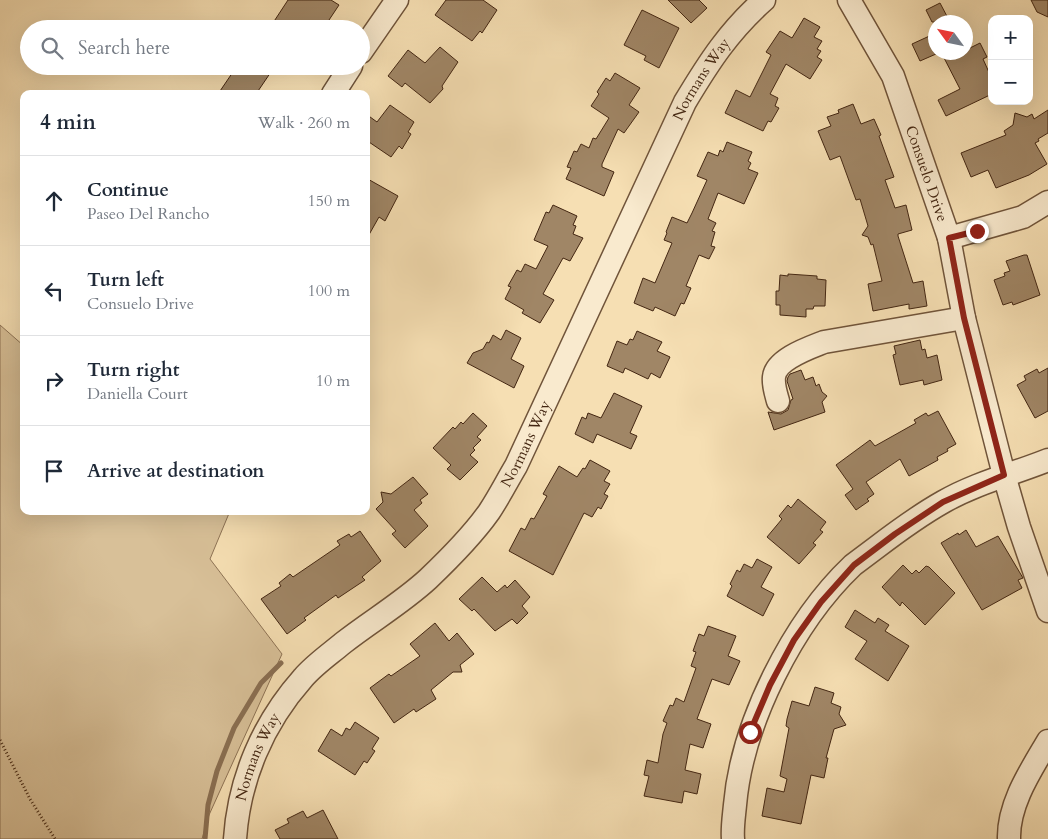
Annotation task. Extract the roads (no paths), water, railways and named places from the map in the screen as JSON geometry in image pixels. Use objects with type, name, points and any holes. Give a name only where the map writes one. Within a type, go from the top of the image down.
[{"type":"street","points":[[370,39],[397,0]]},
{"type":"street","name":"Normans Way","points":[[235,839],[236,817],[245,778],[259,744],[279,710],[304,677],[344,643],[398,604],[427,579],[458,548],[489,512],[516,466],[685,102],[708,63],[729,35],[764,0]]},
{"type":"street","name":"Consuelo Drive","points":[[848,0],[893,76],[949,238],[964,318],[1004,475],[1019,527],[1048,611]]},
{"type":"street","points":[[336,90],[345,75]]},
{"type":"street","points":[[949,238],[1023,217],[1048,202]]},
{"type":"street","points":[[778,401],[774,377],[778,368],[788,358],[807,348],[824,342],[964,318]]},
{"type":"street","points":[[732,839],[737,783],[750,732],[770,685],[794,640],[821,602],[854,565],[895,534],[943,502],[1004,475],[1048,460]]},
{"type":"street","points":[[1009,839],[1016,802],[1048,741]]},
{"type":"waterway","points":[[205,839],[208,805],[217,771],[234,728],[261,683],[281,663]]}]
